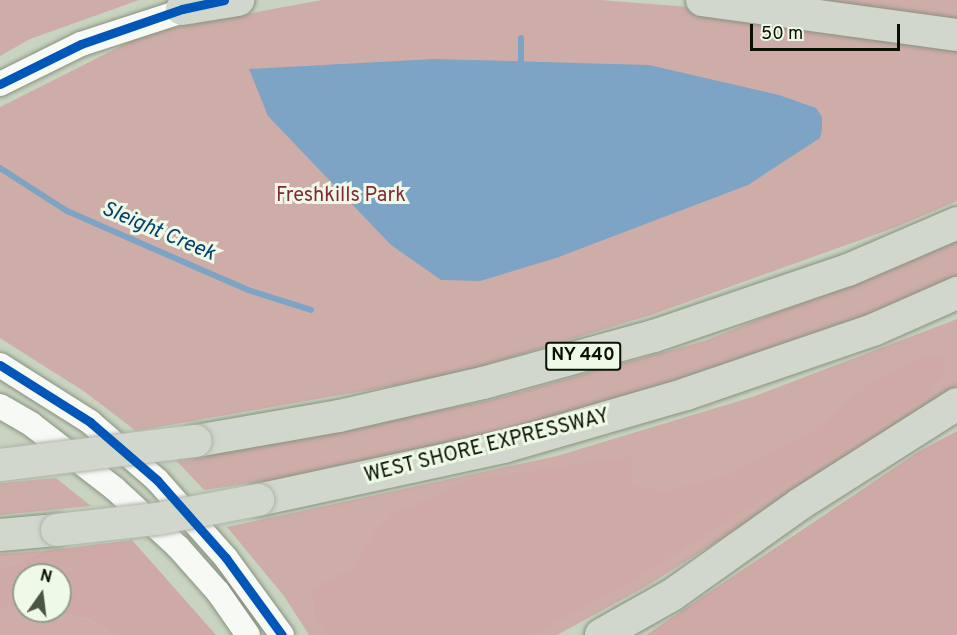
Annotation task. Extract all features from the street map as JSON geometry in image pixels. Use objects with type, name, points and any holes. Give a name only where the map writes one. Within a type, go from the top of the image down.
[{"type":"highway","points":[[182,9],[238,0]]},
{"type":"highway","points":[[702,0],[957,35]]},
{"type":"highway","name":"NY 440","points":[[0,465],[196,441],[339,416],[460,388],[654,336],[848,270],[957,223]]},
{"type":"highway","name":"WEST SHORE EXPRESSWAY","points":[[0,535],[156,519],[258,500],[504,447],[686,394],[873,330],[957,293]]},
{"type":"highway","points":[[601,635],[672,595],[800,504],[957,404]]},
{"type":"street","points":[[0,84],[81,44],[182,9],[224,0]]},
{"type":"street","points":[[0,365],[90,422],[158,480],[226,558],[282,635]]},
{"type":"street","points":[[0,406],[31,424],[106,482],[170,540],[218,592],[248,635]]},
{"type":"green space","points":[[0,0],[139,0],[30,39],[0,56]]},
{"type":"green space","name":"Freshkills Park","points":[[322,0],[600,0],[702,8],[957,41],[957,201],[894,228],[651,315],[453,375],[136,431],[85,392],[0,338],[0,107],[149,32]]},
{"type":"green space","points":[[788,0],[957,0],[957,24]]},
{"type":"green space","points":[[957,241],[957,281],[940,289],[709,374],[489,438],[262,482],[204,490],[176,460],[487,401],[704,341]]},
{"type":"green space","points":[[957,319],[957,389],[647,586],[557,635],[309,635],[284,596],[227,527],[557,456],[752,397]]},
{"type":"green space","points":[[56,478],[91,506],[0,515],[0,483]]},
{"type":"green space","points":[[43,551],[0,569],[0,554]]},
{"type":"green space","points":[[0,607],[12,607],[12,623],[72,623],[72,616],[92,620],[113,635],[0,635]]},
{"type":"shaded area","points":[[926,354],[944,358],[944,374],[926,397],[623,587],[532,635],[326,635],[315,617],[312,588],[352,568],[373,534],[392,514],[430,498],[461,481],[633,456],[631,485],[666,491],[729,475],[813,431],[867,385]]},
{"type":"shaded area","points":[[957,431],[957,635],[646,635],[918,452]]},
{"type":"shaded area","points":[[132,540],[216,635],[113,635],[92,620],[72,616],[72,563],[14,563],[43,551]]},
{"type":"shaded area","points":[[12,564],[12,607],[0,607],[0,569]]},
{"type":"water","points":[[434,59],[649,65],[779,95],[816,108],[822,117],[822,130],[820,138],[748,185],[556,258],[480,281],[441,280],[391,245],[268,116],[249,69]]},
{"type":"waterway","points":[[521,38],[521,62]]},
{"type":"waterway","name":"Sleight Creek","points":[[0,168],[67,211],[248,290],[311,310]]},
{"type":"cycle path","points":[[0,84],[81,44],[182,9],[224,0]]},
{"type":"cycle path","points":[[0,365],[90,422],[157,480],[226,558],[282,635]]}]
